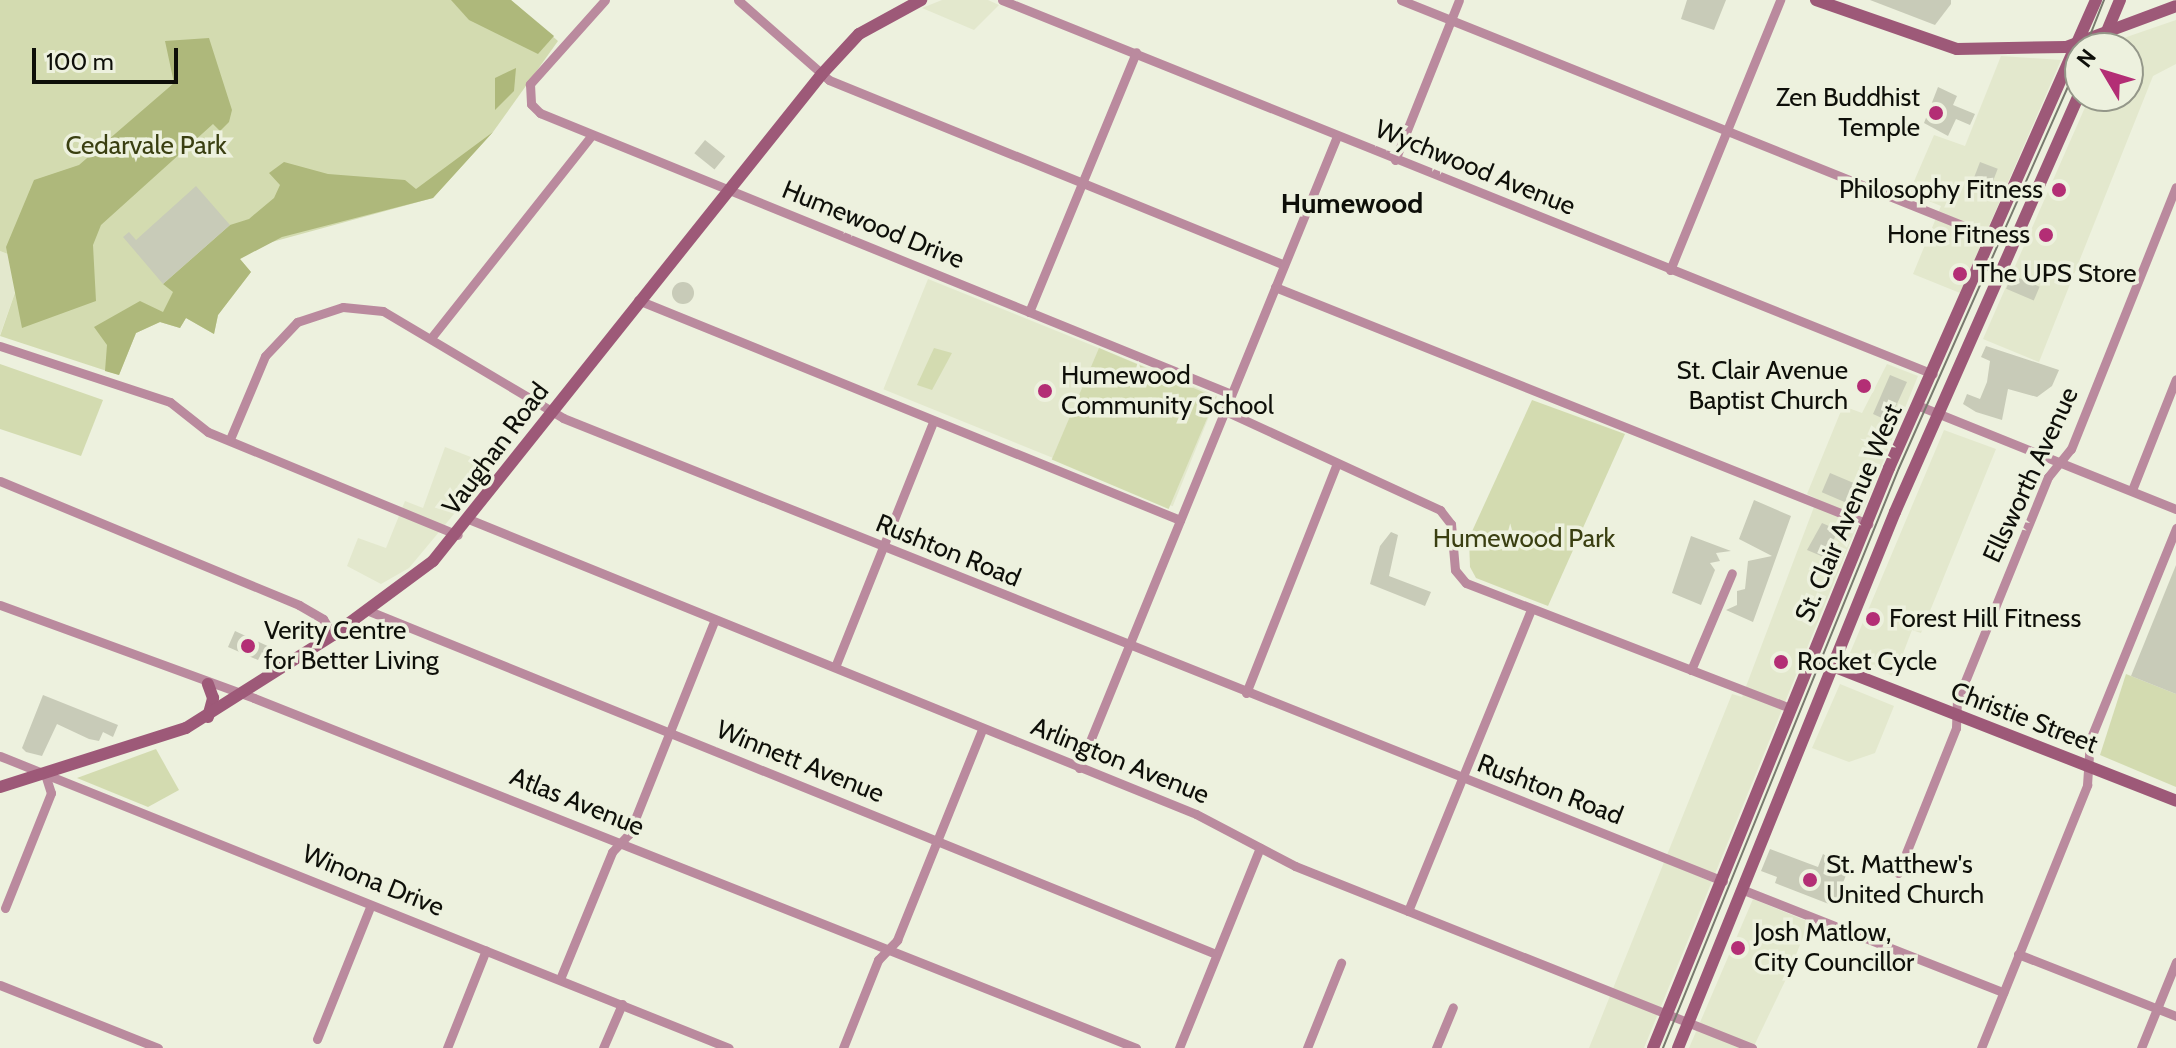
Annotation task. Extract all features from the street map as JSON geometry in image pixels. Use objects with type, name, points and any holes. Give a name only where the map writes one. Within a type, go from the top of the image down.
[{"type":"main road","name":"Vaughan Road","points":[[0,787],[148,744],[208,717],[369,611],[458,535],[638,300],[821,75],[859,34],[921,0]]},
{"type":"main road","points":[[1816,0],[1946,48],[2064,44]]},
{"type":"main road","name":"St. Clair Avenue West","points":[[2082,32],[2096,0]]},
{"type":"main road","points":[[2107,32],[2120,0]]},
{"type":"main road","points":[[2102,32],[2176,6]]},
{"type":"main road","name":"St. Clair Avenue West","points":[[1653,1048],[1723,881],[1790,708],[1917,405],[1994,238],[2064,74]]},
{"type":"main road","name":"St. Clair Avenue West","points":[[1678,1048],[1833,666],[2072,112]]},
{"type":"main road","name":"Christie Street","points":[[1812,658],[2176,801]]},
{"type":"main road","points":[[208,684],[213,698],[208,717]]},
{"type":"street","name":"Humewood Drive","points":[[605,0],[537,76],[528,91],[535,110],[591,136],[1231,394]]},
{"type":"street","points":[[738,0],[821,75],[1082,185],[1284,265]]},
{"type":"street","name":"Wychwood Avenue","points":[[1002,0],[1933,374]]},
{"type":"street","points":[[1401,0],[1994,238]]},
{"type":"street","points":[[1395,160],[1459,0]]},
{"type":"street","points":[[1670,270],[1780,0]]},
{"type":"street","points":[[1029,312],[1136,52]]},
{"type":"street","points":[[431,338],[591,136]]},
{"type":"street","points":[[1079,768],[1337,136]]},
{"type":"street","name":"Ellsworth Avenue","points":[[1898,873],[2048,477],[2061,462],[2176,187]]},
{"type":"street","points":[[1275,287],[1868,524]]},
{"type":"street","points":[[638,300],[1180,520]]},
{"type":"street","name":"Rushton Road","points":[[230,439],[265,356],[297,322],[343,307],[364,308],[431,338],[552,410],[1128,648],[1723,881]]},
{"type":"street","points":[[0,346],[170,402],[208,432],[458,535]]},
{"type":"street","points":[[2132,490],[2176,379]]},
{"type":"street","points":[[1917,405],[2176,509]]},
{"type":"street","points":[[1225,411],[1278,432],[1336,466],[1440,510],[1451,524],[1462,580],[1790,708]]},
{"type":"street","points":[[835,667],[933,422]]},
{"type":"street","points":[[1246,693],[1336,466]]},
{"type":"street","points":[[0,481],[299,605],[323,619],[333,635]]},
{"type":"street","name":"Arlington Avenue","points":[[471,520],[1234,830],[1260,848],[1408,911],[1752,1048]]},
{"type":"street","points":[[1981,1048],[2090,768],[2090,740],[2176,528]]},
{"type":"street","points":[[1691,670],[1732,573]]},
{"type":"street","name":"Atlas Avenue","points":[[0,605],[208,684],[245,695],[1135,1048]]},
{"type":"street","points":[[1408,911],[1531,609]]},
{"type":"street","name":"Winnett Avenue","points":[[369,611],[1216,954]]},
{"type":"street","points":[[560,979],[669,732],[714,621]]},
{"type":"street","points":[[843,1048],[937,842],[982,730]]},
{"type":"street","name":"Winona Drive","points":[[0,756],[729,1048]]},
{"type":"street","points":[[5,908],[51,793],[45,774]]},
{"type":"street","points":[[1179,1048],[1260,848]]},
{"type":"street","points":[[1741,889],[2003,992]]},
{"type":"street","points":[[317,1039],[371,905]]},
{"type":"street","points":[[447,1048],[486,950]]},
{"type":"street","points":[[2018,954],[2176,1016]]},
{"type":"street","points":[[2141,1048],[2176,962]]},
{"type":"street","points":[[1307,1048],[1341,963]]},
{"type":"street","points":[[0,985],[158,1048]]},
{"type":"street","points":[[603,1048],[622,1004]]},
{"type":"street","points":[[1436,1048],[1453,1007]]},
{"type":"shaded area","points":[[942,0],[988,0],[999,5],[974,30],[922,8]]},
{"type":"shaded area","points":[[2176,20],[2176,64],[2153,76],[2144,99],[2144,32],[2141,32]]},
{"type":"shaded area","points":[[2001,56],[2061,60],[1960,293],[1913,274],[1941,206],[1909,193],[1934,135],[1965,146]]},
{"type":"shaded area","points":[[2083,112],[2139,112],[2039,362],[1983,339]]},
{"type":"shaded area","points":[[0,251],[26,261],[0,335]]},
{"type":"shaded area","name":"Humewood Community School","points":[[928,279],[1217,396],[1173,506],[883,389]]},
{"type":"shaded area","points":[[1887,364],[1918,376],[1644,1048],[1589,1048],[1732,694],[1742,697],[1817,499],[1807,494],[1843,406],[1862,413]]},
{"type":"shaded area","points":[[1944,430],[1996,449],[1921,633],[1912,630],[1894,677],[1850,653]]},
{"type":"shaded area","points":[[445,447],[494,466],[409,568],[381,584],[347,566],[358,538],[386,548],[405,501],[423,508]]},
{"type":"shaded area","points":[[1840,684],[1894,706],[1875,753],[1849,762],[1812,748]]},
{"type":"shaded area","points":[[1753,899],[1809,922],[1788,975],[1753,1048],[1689,1048]]},
{"type":"green space","name":"Cedarvale Park","points":[[0,0],[511,0],[558,41],[493,132],[433,198],[261,245],[240,259],[251,272],[218,315],[214,334],[186,318],[180,328],[160,322],[136,333],[119,375],[0,336],[26,261],[0,251]]},
{"type":"green space","points":[[451,0],[511,0],[554,36],[538,54],[469,20]]},
{"type":"green space","points":[[209,38],[232,110],[229,122],[220,131],[213,124],[101,225],[93,245],[96,301],[22,328],[6,247],[34,180],[79,165],[174,83],[165,41]]},
{"type":"green space","points":[[516,68],[514,91],[495,110],[495,78]]},
{"type":"green space","points":[[493,132],[433,198],[282,237],[240,259],[251,272],[218,315],[214,334],[186,318],[180,328],[160,322],[136,333],[119,375],[105,371],[107,345],[94,327],[140,301],[163,312],[173,292],[163,284],[230,225],[249,219],[274,198],[280,185],[269,173],[284,162],[328,174],[405,180],[416,189]]},
{"type":"green space","points":[[934,348],[952,353],[932,390],[917,385]]},
{"type":"green space","points":[[1099,348],[1216,398],[1169,509],[1052,459]]},
{"type":"green space","points":[[0,364],[103,400],[81,456],[0,429]]},
{"type":"green space","name":"Humewood Park","points":[[1532,400],[1625,434],[1548,606],[1476,578],[1470,567],[1469,538]]},
{"type":"green space","points":[[2126,674],[2176,694],[2176,787],[2100,755]]},
{"type":"green space","points":[[156,749],[179,790],[148,807],[77,778]]},
{"type":"building","points":[[1687,0],[1726,0],[1714,30],[1681,19]]},
{"type":"building","points":[[1870,0],[1951,0],[1951,4],[1935,25]]},
{"type":"building","points":[[1938,87],[1957,96],[1953,105],[1975,114],[1970,125],[1956,119],[1948,136],[1924,123]]},
{"type":"building","points":[[705,140],[725,156],[715,170],[694,153]]},
{"type":"building","points":[[1980,162],[1998,169],[1991,187],[1973,180]]},
{"type":"building","points":[[196,186],[230,225],[163,284],[123,237],[129,232],[136,240]]},
{"type":"building","points":[[2012,275],[2040,287],[2034,301],[2006,289]]},
{"type":"building","points":[[683,282],[691,285],[694,293],[691,301],[683,304],[675,301],[672,293],[675,285]]},
{"type":"building","points":[[1986,346],[2059,370],[2052,386],[2037,397],[2008,389],[2002,420],[1976,412],[1963,404],[1967,394],[1980,399],[1987,382],[1990,361],[1981,357]]},
{"type":"building","points":[[1890,375],[1907,382],[1891,417],[1884,419],[1873,414]]},
{"type":"building","points":[[1830,473],[1870,490],[1861,509],[1822,492]]},
{"type":"building","points":[[1754,500],[1791,516],[1753,622],[1726,610],[1737,605],[1737,591],[1745,589],[1748,561],[1772,556],[1739,539]]},
{"type":"building","points":[[1822,523],[1838,530],[1826,558],[1807,550]]},
{"type":"building","points":[[1391,532],[1398,535],[1389,576],[1431,592],[1425,606],[1370,584],[1380,546]]},
{"type":"building","points":[[1691,536],[1731,551],[1716,553],[1720,561],[1710,563],[1715,570],[1701,605],[1672,593]]},
{"type":"building","points":[[2176,565],[2176,694],[2131,676]]},
{"type":"building","name":"Verity Centre for Better Living","points":[[235,631],[272,648],[268,657],[261,654],[258,660],[228,647]]},
{"type":"building","points":[[43,695],[118,725],[113,737],[103,732],[99,741],[89,739],[57,724],[42,756],[26,752],[22,748]]},
{"type":"building","name":"St. Matthew's United Church","points":[[1770,849],[1818,867],[1823,854],[1848,870],[1834,906],[1775,883],[1777,877],[1761,871]]},
{"type":"tram line","points":[[2091,32],[2104,0]]},
{"type":"tram line","points":[[1663,1048],[1899,468],[2064,96]]},
{"type":"place","name":"Zen Buddhist Temple","points":[[1936,113]]},
{"type":"place","name":"Philosophy Fitness","points":[[2059,190]]},
{"type":"place","name":"Hone Fitness","points":[[2046,235]]},
{"type":"place","name":"The UPS Store","points":[[1960,274]]},
{"type":"place","name":"St. Clair Avenue Baptist Church","points":[[1864,386]]},
{"type":"place","name":"Humewood Community School","points":[[1045,391]]},
{"type":"place","name":"Forest Hill Fitness","points":[[1873,619]]},
{"type":"place","name":"Verity Centre for Better Living","points":[[248,646]]},
{"type":"place","name":"Rocket Cycle","points":[[1781,662]]},
{"type":"place","name":"St. Matthew's United Church","points":[[1810,880]]},
{"type":"place","name":"Josh Matlow, City Councillor","points":[[1738,948]]},
{"type":"district","name":"Humewood","points":[[1352,203]]}]
